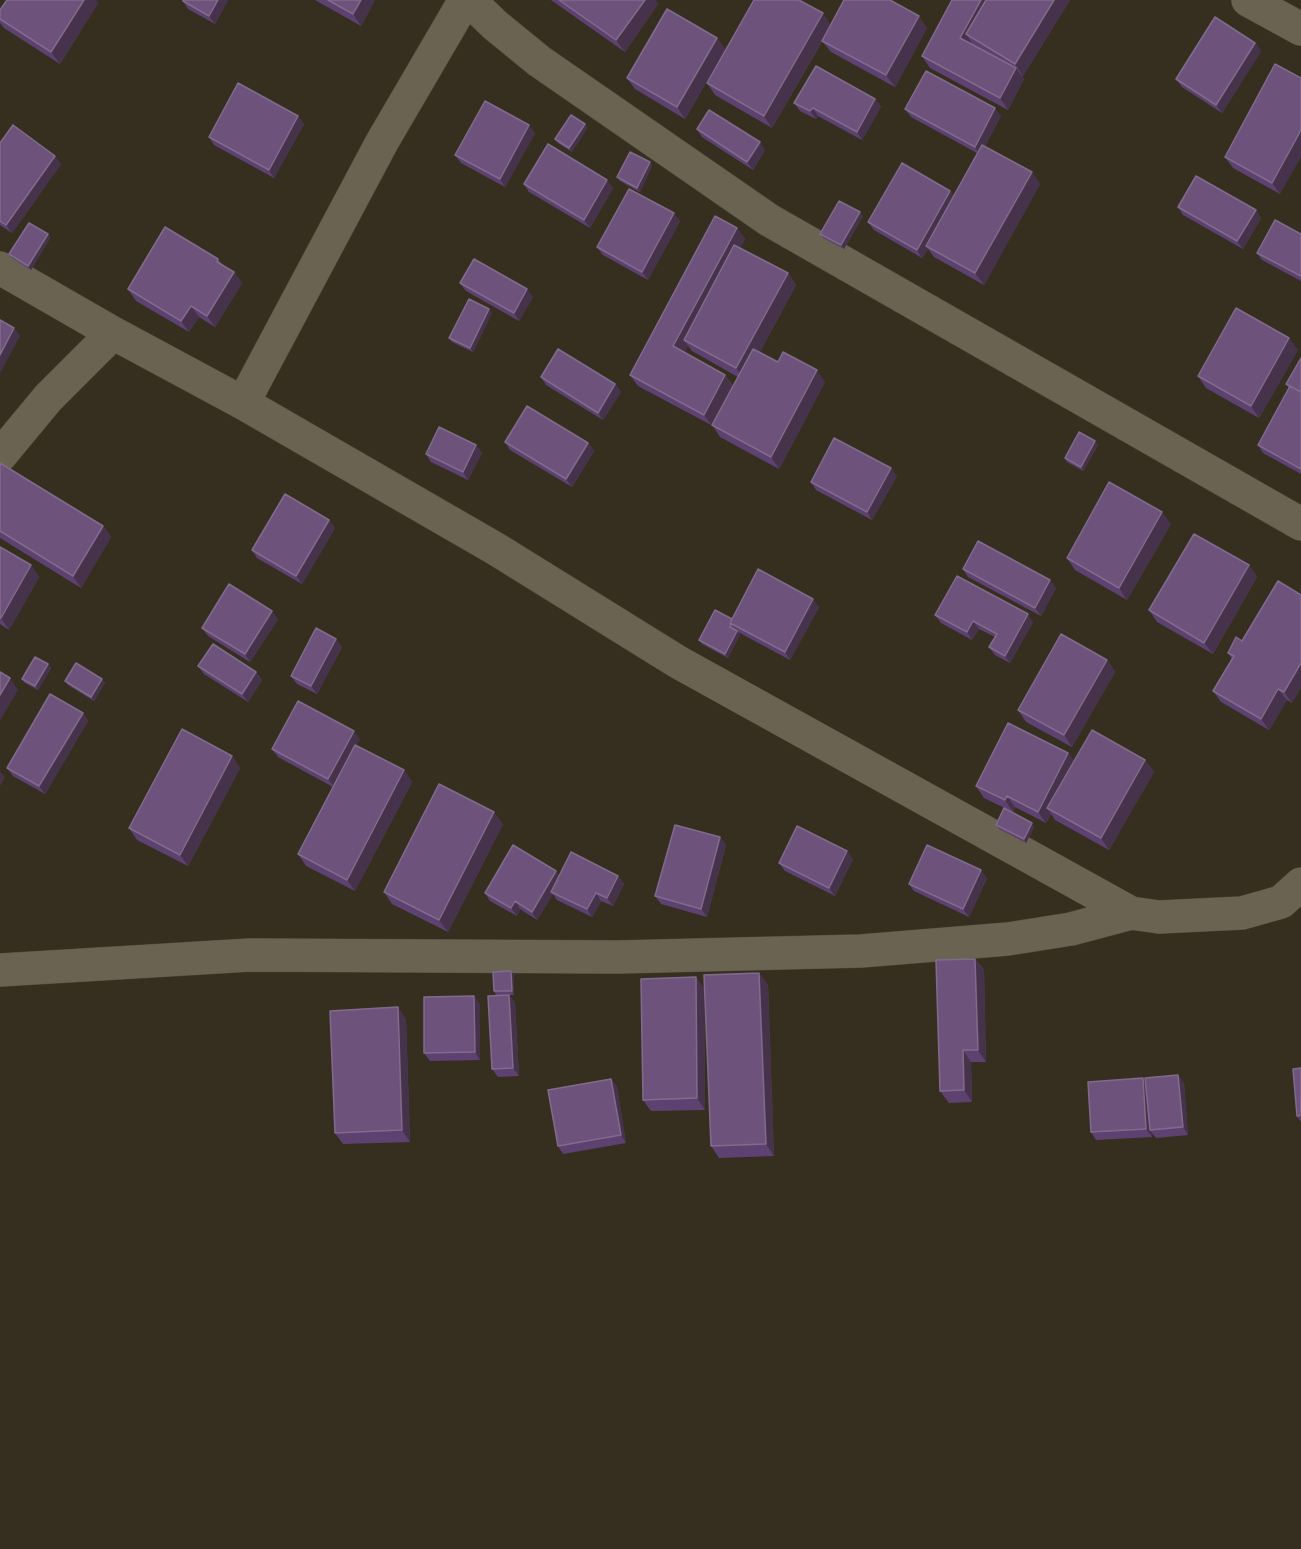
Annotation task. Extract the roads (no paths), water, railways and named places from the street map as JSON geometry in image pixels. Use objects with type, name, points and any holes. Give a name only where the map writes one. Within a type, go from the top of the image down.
[{"type":"street","points":[[243,403],[382,142],[465,0]]},
{"type":"street","points":[[469,0],[539,61],[769,220],[1301,524]]},
{"type":"street","points":[[1248,0],[1301,29]]},
{"type":"street","points":[[0,268],[113,333],[243,403],[496,549],[678,662],[1131,913],[1159,917],[1242,914],[1281,902],[1301,884]]},
{"type":"street","points":[[0,456],[48,398],[113,333]]},
{"type":"street","points":[[0,970],[250,955],[618,957],[861,951],[1008,939],[1071,929],[1131,913]]}]
